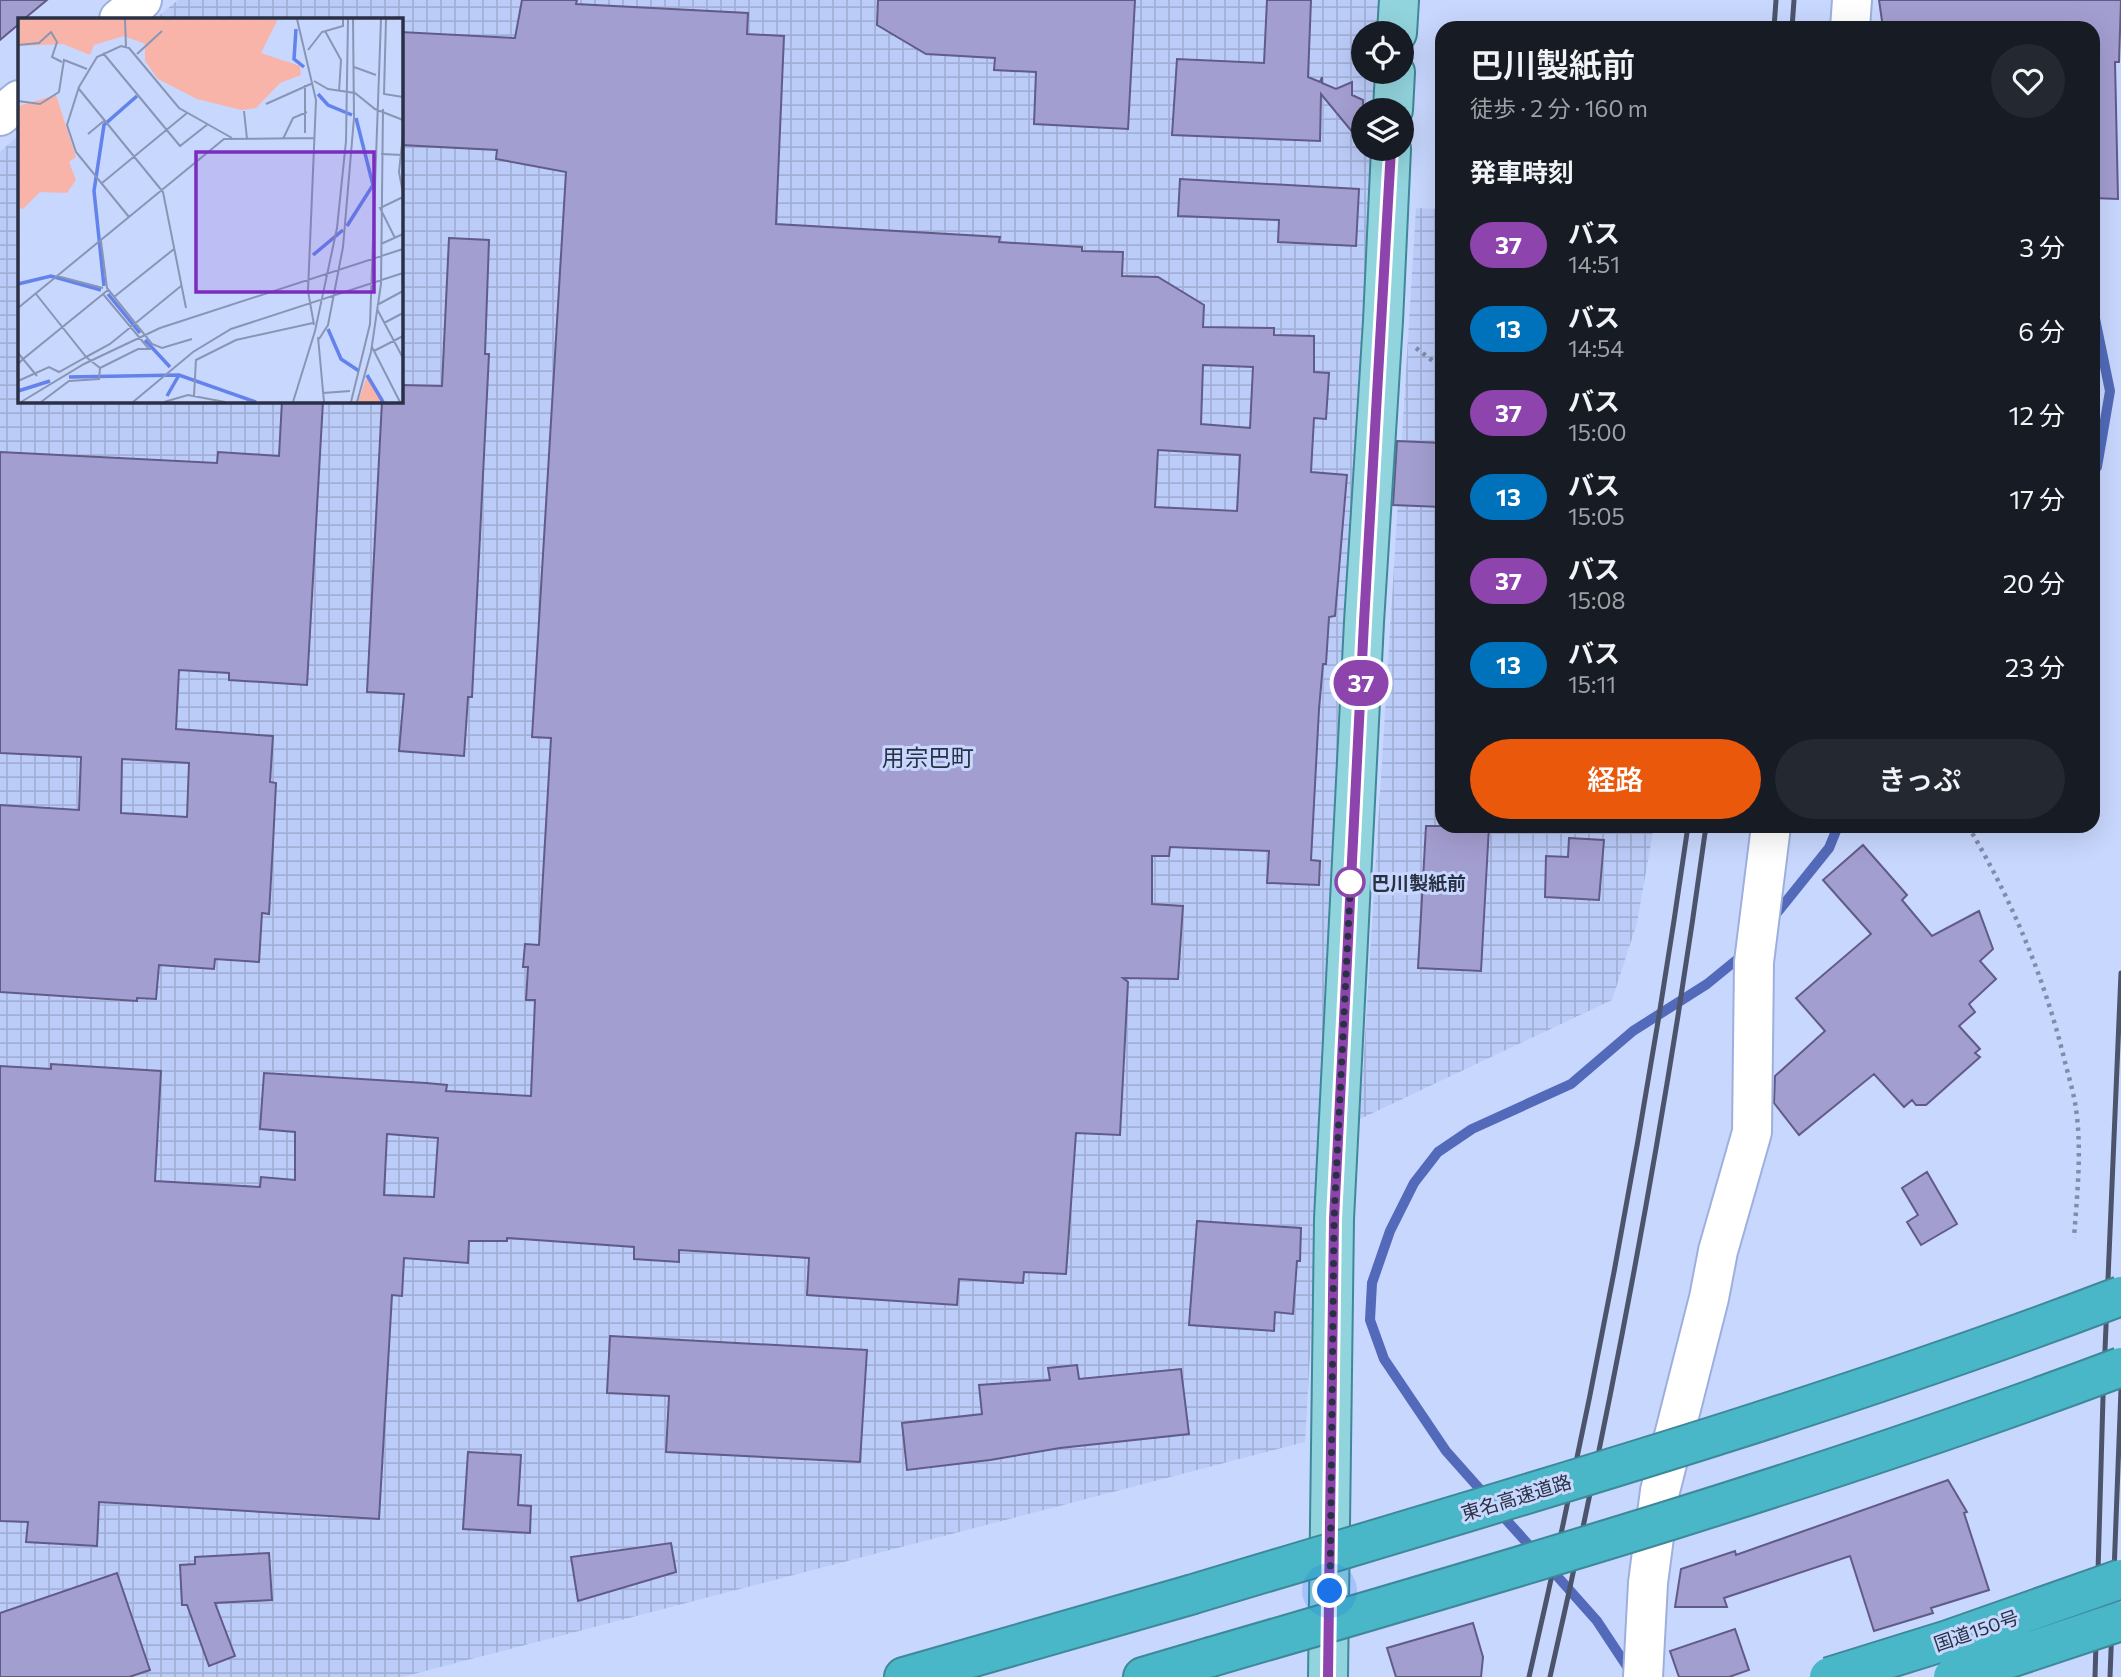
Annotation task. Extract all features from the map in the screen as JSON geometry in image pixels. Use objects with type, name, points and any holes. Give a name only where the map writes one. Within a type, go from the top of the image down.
[{"type":"highway","name":"東名高速道路","points":[[904,1677],[1190,1595],[1769,1420],[2023,1333],[2121,1296]]},
{"type":"highway","points":[[1143,1677],[1514,1569],[1791,1483],[2121,1367]]},
{"type":"highway","name":"国道150号","points":[[1829,1677],[1948,1640],[2121,1579]]},
{"type":"highway","name":"国道150号","points":[[1953,1677],[2121,1621]]},
{"type":"main road","points":[[1398,21],[1399,0]]},
{"type":"main road","points":[[1328,1677],[1334,1219],[1390,161]]},
{"type":"street","points":[[120,18],[142,0]]},
{"type":"street","points":[[1850,21],[1852,0]]},
{"type":"street","points":[[0,116],[18,101]]},
{"type":"street","points":[[1643,1677],[1648,1583],[1660,1491],[1706,1311],[1718,1251],[1752,1132],[1755,961],[1770,833]]},
{"type":"path","points":[[1972,833],[1991,865],[2027,942],[2056,1025],[2076,1110],[2078,1154],[2074,1238]]},
{"type":"shaded area","points":[[178,0],[1388,0],[1387,21],[1351,21],[1351,84],[1383,84],[1383,98],[1351,98],[1351,161],[1378,161],[1305,1442],[402,1677],[0,1677],[0,152],[18,136],[18,402],[402,402],[402,18],[156,18]]},
{"type":"shaded area","points":[[1416,208],[1435,209],[1435,833],[1653,833],[1637,923],[1612,1000],[1360,1119]]},
{"type":"building","points":[[0,0],[47,0],[25,18],[18,18],[18,25],[0,40]]},
{"type":"building","points":[[522,0],[577,0],[576,4],[748,13],[747,34],[784,36],[776,224],[1000,237],[999,242],[1082,247],[1082,251],[1123,252],[1122,276],[1158,277],[1204,305],[1203,327],[1274,328],[1274,335],[1314,336],[1314,372],[1329,373],[1326,419],[1314,418],[1311,472],[1347,475],[1335,616],[1329,617],[1319,709],[1311,860],[1320,861],[1319,885],[1267,883],[1269,851],[1170,847],[1169,856],[1152,856],[1152,904],[1183,906],[1178,979],[1123,978],[1128,982],[1120,1135],[1076,1133],[1066,1274],[1024,1272],[1023,1283],[959,1279],[957,1305],[807,1295],[809,1258],[679,1250],[679,1262],[634,1259],[634,1247],[507,1238],[507,1241],[469,1241],[468,1263],[404,1258],[402,1296],[392,1295],[379,1519],[99,1502],[97,1546],[26,1542],[28,1522],[0,1521],[0,1066],[51,1069],[51,1064],[161,1071],[155,1181],[260,1187],[261,1177],[295,1180],[295,1132],[260,1129],[264,1073],[426,1083],[447,1085],[446,1091],[531,1096],[535,1000],[526,1000],[528,967],[523,967],[525,944],[539,945],[551,738],[532,737],[566,172],[496,159],[497,150],[402,145],[402,32],[515,38]],"holes":[[[1203,365],[1253,367],[1250,428],[1201,424]],[[1158,450],[1240,455],[1237,511],[1155,507]],[[387,1134],[438,1138],[434,1197],[384,1195]]]},
{"type":"building","points":[[878,0],[1135,0],[1128,129],[1034,124],[1036,72],[994,70],[995,58],[926,54],[877,25]]},
{"type":"building","points":[[1267,0],[1311,0],[1308,77],[1320,82],[1322,77],[1322,83],[1336,89],[1351,82],[1352,95],[1359,98],[1351,98],[1351,130],[1321,94],[1320,141],[1172,135],[1177,59],[1264,63]]},
{"type":"building","points":[[1879,0],[2121,0],[2119,62],[2115,62],[2118,199],[2100,198],[2100,21],[1882,21]]},
{"type":"building","points":[[1180,179],[1359,189],[1356,246],[1278,242],[1279,220],[1178,216]]},
{"type":"building","points":[[449,238],[489,240],[485,354],[489,354],[472,697],[468,697],[464,756],[399,751],[404,694],[367,692],[382,402],[402,402],[402,385],[442,386]]},
{"type":"building","points":[[282,402],[323,402],[307,685],[229,680],[229,673],[179,670],[176,729],[273,736],[270,782],[276,783],[269,914],[262,913],[259,962],[215,959],[214,969],[159,965],[156,999],[137,998],[137,1001],[0,992],[0,805],[79,810],[81,757],[0,753],[0,452],[217,463],[218,452],[279,456]],"holes":[[[122,759],[189,763],[187,817],[121,813]]]},
{"type":"building","points":[[1397,441],[1435,443],[1435,507],[1393,505]]},
{"type":"building","points":[[1426,826],[1435,826],[1435,833],[1489,833],[1481,971],[1418,968]]},
{"type":"building","points":[[1569,838],[1604,840],[1599,900],[1545,897],[1546,856],[1568,857]]},
{"type":"building","points":[[1863,845],[1907,895],[1902,900],[1932,936],[1979,911],[1993,949],[1980,961],[1996,979],[1969,1004],[1975,1012],[1959,1026],[1980,1049],[1975,1053],[1980,1057],[1926,1105],[1916,1105],[1912,1100],[1904,1107],[1874,1074],[1799,1135],[1774,1103],[1775,1076],[1825,1031],[1796,998],[1871,934],[1823,880]]},
{"type":"building","points":[[1927,1172],[1957,1224],[1921,1245],[1907,1222],[1918,1215],[1902,1188]]},
{"type":"building","points":[[1197,1221],[1301,1228],[1293,1314],[1275,1312],[1274,1331],[1189,1325]]},
{"type":"building","points":[[610,1336],[867,1350],[860,1462],[666,1452],[669,1396],[607,1393]]},
{"type":"building","points":[[1077,1365],[1079,1379],[1181,1369],[1189,1434],[1060,1448],[907,1470],[902,1423],[982,1414],[979,1385],[1050,1380],[1048,1368]]},
{"type":"building","points":[[468,1452],[521,1455],[518,1505],[531,1506],[530,1533],[463,1529]]},
{"type":"building","points":[[1948,1480],[1967,1512],[1964,1513],[1989,1590],[1931,1608],[1933,1613],[1874,1631],[1850,1556],[1724,1598],[1727,1607],[1675,1607],[1681,1569],[1735,1551],[1736,1555]]},
{"type":"building","points":[[671,1543],[676,1572],[578,1601],[571,1557]]},
{"type":"building","points":[[269,1553],[272,1600],[215,1603],[235,1656],[209,1666],[187,1605],[182,1605],[180,1565],[195,1564],[195,1557]]},
{"type":"building","points":[[117,1573],[150,1670],[129,1677],[0,1677],[0,1613]]},
{"type":"building","points":[[1473,1623],[1483,1657],[1481,1677],[1396,1677],[1387,1648]]},
{"type":"building","points":[[1735,1629],[1749,1670],[1729,1677],[1679,1677],[1670,1651]]},
{"type":"waterway","points":[[2100,343],[2110,391],[2100,449]]},
{"type":"waterway","points":[[1772,919],[1829,848],[1835,833]]},
{"type":"waterway","points":[[1486,1496],[1446,1451],[1384,1359],[1370,1320],[1372,1283],[1390,1231],[1414,1183],[1438,1152],[1472,1129],[1571,1084],[1633,1031],[1707,984],[1745,953]]},
{"type":"waterway","points":[[1500,1513],[1537,1554]]},
{"type":"waterway","points":[[1549,1567],[1597,1621],[1630,1671]]},
{"type":"railway","points":[[1774,21],[1776,0]]},
{"type":"railway","points":[[1792,21],[1794,0]]},
{"type":"railway","points":[[1529,1677],[1576,1466],[1618,1253],[1687,833]]},
{"type":"railway","points":[[1550,1677],[1596,1466],[1637,1253],[1674,1040],[1705,833]]},
{"type":"railway","points":[[2095,1677],[2103,1397],[2121,973]]},
{"type":"railway","points":[[2110,1677],[2121,1389]]},
{"type":"bus line","name":"37","points":[[1328,1677],[1334,1219],[1390,161]]},
{"type":"place","name":"巴川製紙前","points":[[1350,882]]},
{"type":"district","name":"用宗巴町","points":[[928,757]]},
{"type":"route","points":[[1330,1591],[1334,1219],[1351,873],[1350,882]]}]
